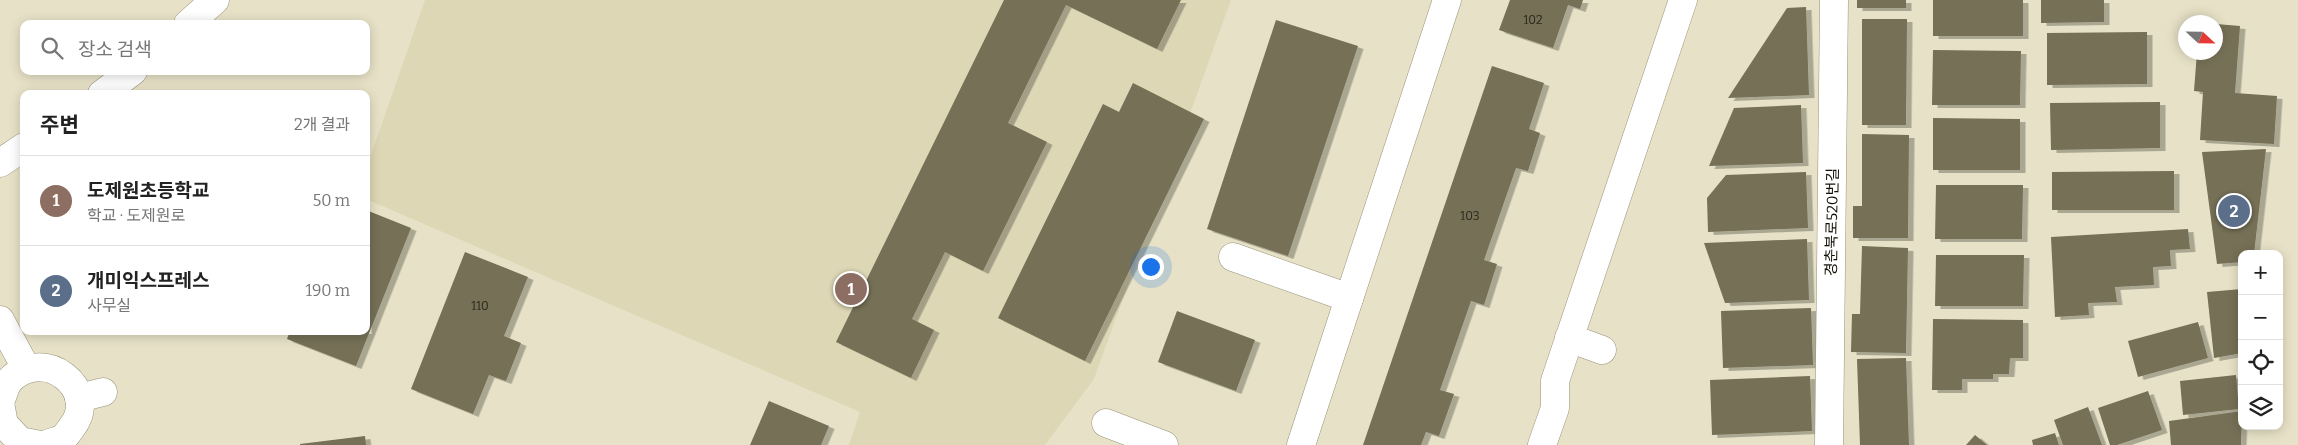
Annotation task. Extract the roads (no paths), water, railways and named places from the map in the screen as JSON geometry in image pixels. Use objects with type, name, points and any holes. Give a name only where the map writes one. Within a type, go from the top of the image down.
[{"type":"street","points":[[192,20],[215,0]]},
{"type":"street","points":[[1301,445],[1447,0]]},
{"type":"street","points":[[1542,445],[1555,408],[1554,381],[1683,0]]},
{"type":"street","name":"경춘북로520번길","points":[[1829,445],[1834,0]]},
{"type":"street","points":[[107,90],[128,75]]},
{"type":"street","points":[[0,163],[20,150]]},
{"type":"street","points":[[1233,257],[1349,298]]},
{"type":"street","points":[[0,320],[26,368]]},
{"type":"street","points":[[1569,338],[1602,350]]},
{"type":"street","points":[[49,367],[91,395],[77,420],[63,438],[48,444],[20,441],[5,437],[0,402],[8,382],[26,368],[49,367]]},
{"type":"street","points":[[1106,423],[1164,445]]},
{"type":"place","name":"개미익스프레스","points":[[2234,211]]},
{"type":"place","name":"도제원초등학교","points":[[851,289]]}]
